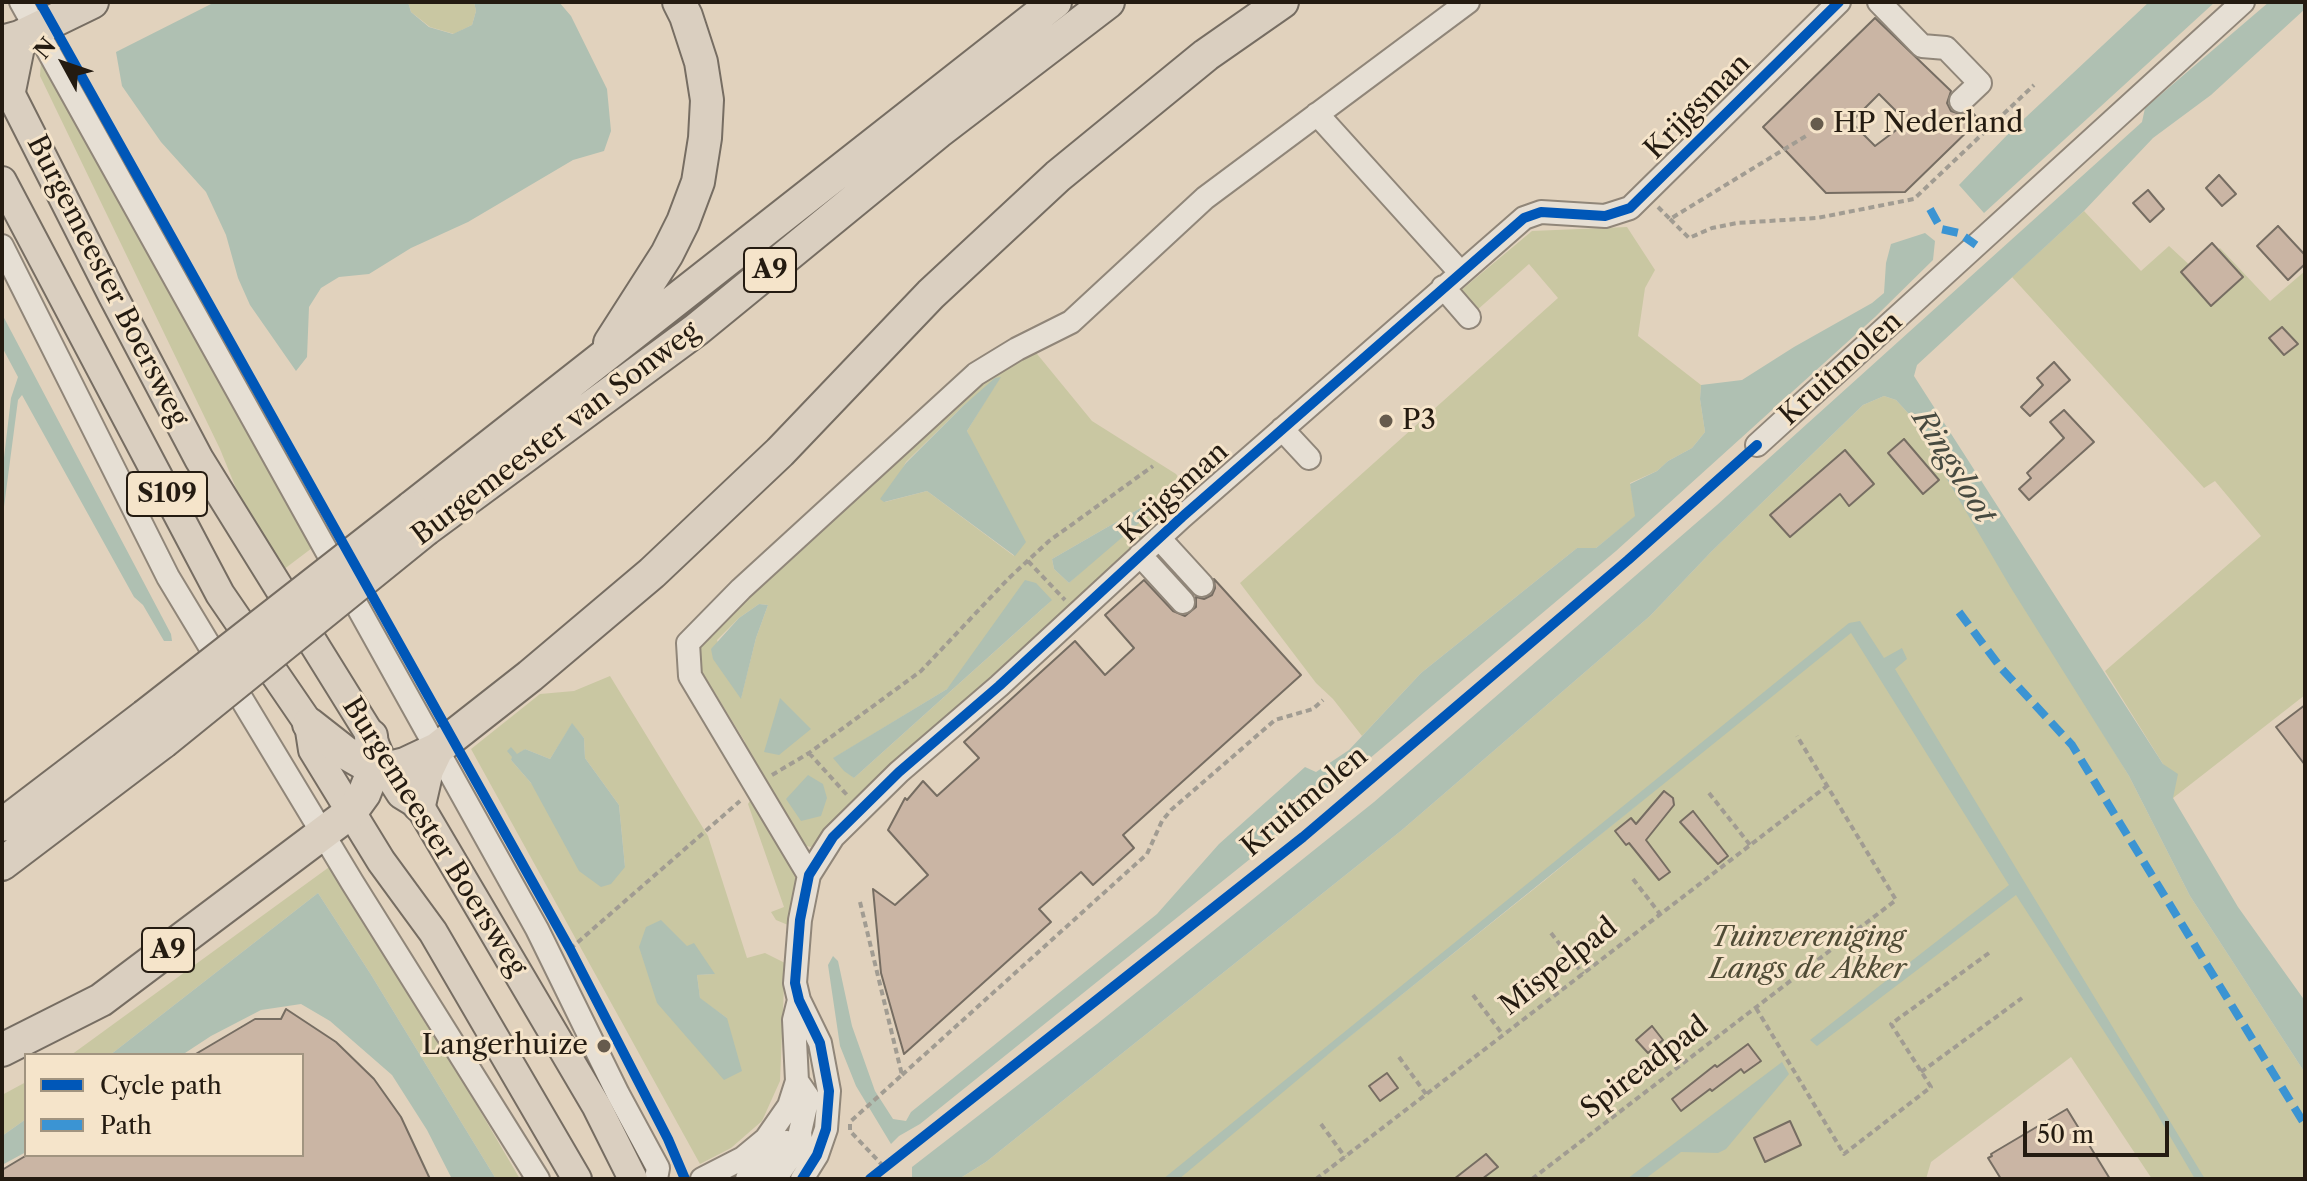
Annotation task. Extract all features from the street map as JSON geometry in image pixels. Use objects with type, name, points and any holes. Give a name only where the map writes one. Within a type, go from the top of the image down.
[{"type":"highway","points":[[6,84],[20,28],[92,2]]},
{"type":"highway","name":"A9","points":[[601,360],[667,254],[698,182],[707,100],[701,62],[679,2]]},
{"type":"highway","name":"Burgemeester van Sonweg","points":[[2,864],[154,729],[418,518],[601,360],[1055,2]]},
{"type":"highway","name":"Burgemeester van Sonweg","points":[[418,518],[696,330],[938,132],[1108,2]]},
{"type":"highway","points":[[309,724],[346,753],[379,769],[421,758],[437,749],[652,573],[780,452],[931,294],[1058,176],[1206,55],[1282,2]]},
{"type":"highway","name":"Burgemeester van Sonweg","points":[[2,825],[154,729]]},
{"type":"highway","points":[[371,736],[379,769]]},
{"type":"highway","points":[[424,814],[427,770],[437,749]]},
{"type":"highway","name":"A9","points":[[2,1050],[101,1000],[351,812],[379,769]]},
{"type":"main road","name":"Burgemeester Boersweg","points":[[6,84],[199,459],[371,736]]},
{"type":"main road","name":"Burgemeester Boersweg","points":[[2,181],[220,594],[309,724],[313,750],[381,861],[433,932],[577,1179]]},
{"type":"main road","name":"Burgemeester Boersweg","points":[[379,769],[424,814],[597,1107],[633,1179]]},
{"type":"street","points":[[809,875],[690,676],[688,643],[741,589],[976,374],[1071,322],[1205,198],[1468,2]]},
{"type":"street","name":"Krijgsman","points":[[775,1179],[799,1171],[817,1155],[829,1109],[829,1091],[820,1043],[799,1000],[795,983],[800,920],[809,875],[833,837],[860,808],[1459,271],[1524,218],[1541,212],[1605,216],[1630,208],[1839,2]]},
{"type":"street","points":[[1879,2],[1922,46],[1946,48],[1980,83],[1961,101]]},
{"type":"street","name":"Kruitmolen","points":[[1757,445],[2243,2]]},
{"type":"street","name":"Burgemeester Boersweg","points":[[20,28],[437,749],[537,929],[658,1168],[656,1179]]},
{"type":"street","points":[[1317,114],[1459,271]]},
{"type":"street","points":[[2,246],[168,577],[538,1179]]},
{"type":"street","points":[[1443,287],[1469,317]]},
{"type":"street","points":[[1282,429],[1309,458]]},
{"type":"street","points":[[1159,538],[1202,585]]},
{"type":"street","points":[[1140,555],[1183,602]]},
{"type":"street","name":"Krijgsman","points":[[702,1179],[743,1158],[766,1139],[789,1106],[797,1081],[794,1020],[799,1000]]},
{"type":"street","name":"Krijgsman","points":[[797,1081],[808,1097],[802,1126],[799,1171]]},
{"type":"street","points":[[777,1124],[785,1120],[802,1126],[816,1126],[823,1137]]},
{"type":"street","points":[[747,1179],[771,1162],[802,1126]]},
{"type":"path","points":[[1645,194],[1689,238],[1712,228],[1737,223],[1817,218],[1914,199],[2034,85]]},
{"type":"path","points":[[1670,219],[1806,136]]},
{"type":"path","points":[[570,949],[755,788],[809,753],[921,671],[1049,541],[1153,466]]},
{"type":"path","points":[[1028,561],[1078,613]]},
{"type":"path","points":[[886,1174],[850,1131],[850,1122],[1147,854],[1162,821],[1171,810],[1275,720],[1313,709],[1323,700]]},
{"type":"path","points":[[1797,736],[1827,786]]},
{"type":"path","points":[[809,753],[860,808]]},
{"type":"path","points":[[1709,793],[1750,845]]},
{"type":"path","points":[[1633,879],[1660,914]]},
{"type":"path","points":[[860,902],[902,1075]]},
{"type":"path","points":[[1551,933],[1583,974]]},
{"type":"path","points":[[563,936],[576,961]]},
{"type":"path","points":[[1756,1008],[1844,1154],[1931,1087],[1891,1024],[1989,953]]},
{"type":"path","points":[[1473,995],[1503,1035]]},
{"type":"path","points":[[1921,1072],[2022,998]]},
{"type":"path","points":[[1399,1057],[1426,1094]]},
{"type":"path","points":[[1321,1124],[1345,1157]]},
{"type":"path","points":[[872,1177],[886,1174],[897,1158]]},
{"type":"green space","points":[[408,2],[474,2],[476,11],[472,25],[454,34],[430,27],[411,12]]},
{"type":"green space","points":[[41,60],[316,545],[279,573],[251,525],[220,449],[40,76]]},
{"type":"green space","points":[[2084,211],[2141,271],[2169,246],[2195,270],[2220,248],[2270,301],[2305,271],[2305,695],[2173,798],[2163,764],[2105,671],[2261,536],[2215,481],[2204,488],[2012,277]]},
{"type":"green space","points":[[1627,227],[1655,270],[1645,288],[1638,336],[1701,385],[1705,432],[1692,448],[1657,471],[1630,483],[1636,516],[1596,548],[1577,548],[1421,673],[1362,736],[1316,683],[1240,583],[1558,298],[1529,264],[1476,311],[1459,292],[1532,231]]},
{"type":"green space","points":[[1033,349],[1092,421],[1176,474],[1190,494],[874,785],[845,807],[829,831],[811,847],[795,843],[747,763],[745,742],[696,662],[699,637],[964,392]],"holes":[[[1000,377],[967,431],[1014,556],[927,491],[885,502],[906,462],[963,406]],[[1163,495],[1069,583],[1054,569],[1052,559]],[[1051,601],[854,778],[834,758],[947,689]],[[759,604],[768,605],[741,698],[717,640]]]},
{"type":"green space","name":"Tuinvereniging Langs de Akker","points":[[1884,396],[1896,400],[1908,413],[2129,776],[2190,896],[2305,1073],[2305,1179],[2152,1179],[2071,1057],[1931,1162],[1926,1179],[1171,1179],[1544,881],[1743,717],[1169,1179],[959,1179],[986,1162],[1402,830],[1650,616],[1712,551],[1863,405]]},
{"type":"green space","points":[[610,676],[708,836],[747,958],[765,953],[785,963],[780,1081],[762,1121],[731,1148],[700,1164],[471,749],[540,694],[574,691]],"holes":[[[572,724],[584,738],[585,758],[619,805],[625,867],[531,783],[511,760],[525,749],[550,759]],[[661,921],[714,974],[697,975],[700,999],[727,1018],[657,1003]]]},
{"type":"green space","points":[[751,799],[798,881],[788,925],[776,920],[771,912],[784,907],[748,804]]},
{"type":"green space","points":[[332,865],[371,925],[520,1179],[496,1179],[318,893],[113,1053],[74,1053]]},
{"type":"green space","points":[[24,1083],[24,1120],[2,1136],[2,1095]]},
{"type":"water","points":[[215,2],[408,2],[411,12],[429,27],[453,34],[472,25],[476,11],[474,2],[559,2],[571,16],[607,89],[611,131],[604,151],[573,160],[468,222],[411,248],[369,274],[339,277],[321,288],[309,307],[307,357],[296,371],[250,305],[238,278],[226,235],[206,192],[161,142],[122,86],[116,52]]},
{"type":"water","points":[[2149,2],[2215,2],[1984,213],[1959,185],[2010,132]]},
{"type":"water","name":"Ringsloot","points":[[2269,2],[2305,2],[2305,9],[2211,95],[2153,138],[2084,211],[1917,365],[1914,376],[2163,764],[2178,774],[2173,798],[2238,907],[2305,1001],[2305,1073],[2190,896],[2129,776],[2011,588],[1908,413],[1896,400],[1884,396],[1863,405],[1712,551],[1650,616],[1402,830],[986,1162],[959,1179],[912,1179],[912,1167],[1097,1024],[1374,802],[1717,505],[2142,122],[2145,108]]},
{"type":"water","points":[[1925,233],[1935,241],[1933,260],[1875,317],[1616,551],[1255,855],[891,1144],[856,1086],[840,1046],[828,965],[833,956],[838,961],[852,1026],[875,1091],[893,1119],[906,1121],[911,1112],[1157,914],[1219,844],[1305,767],[1316,772],[1349,750],[1421,673],[1577,548],[1596,548],[1635,516],[1630,484],[1692,448],[1705,432],[1701,385],[1742,380],[1872,303],[1884,293],[1891,244]]},
{"type":"water","points":[[2,314],[172,641],[164,641],[143,605],[134,597],[22,395],[18,400],[2,522],[2,475],[11,398],[18,377],[2,347]]},
{"type":"water","points":[[1001,377],[967,431],[1026,542],[1015,556],[927,491],[884,502],[880,499],[906,463],[963,406],[995,378]]},
{"type":"water","points":[[1178,481],[1182,486],[1069,583],[1054,569],[1052,559],[1163,495]]},
{"type":"water","points":[[1025,580],[1036,583],[1052,600],[854,778],[844,771],[833,758],[947,689]]},
{"type":"water","points":[[759,604],[768,605],[756,638],[741,699],[713,659],[711,649],[739,618]]},
{"type":"water","points":[[1860,621],[1884,658],[1902,648],[1907,659],[1895,669],[2205,1179],[2195,1179],[2154,1109],[2016,895],[1817,1046],[1810,1040],[2009,885],[1851,633],[1337,1047],[1179,1179],[1163,1179],[1849,623]]},
{"type":"water","points":[[780,698],[811,729],[779,755],[764,752]]},
{"type":"water","points":[[572,723],[584,738],[585,758],[619,805],[625,867],[611,884],[601,887],[579,871],[531,783],[507,751],[511,747],[517,754],[525,749],[550,759]]},
{"type":"water","points":[[808,775],[823,784],[827,798],[821,816],[801,821],[786,799]]},
{"type":"water","points":[[318,893],[496,1179],[452,1179],[427,1130],[392,1075],[330,1021],[301,1004],[261,1010],[185,1053],[113,1053]]},
{"type":"water","points":[[661,920],[687,946],[694,943],[715,974],[697,975],[700,998],[727,1018],[742,1071],[724,1080],[657,1003],[639,947],[646,927]]},
{"type":"water","points":[[1782,1062],[1789,1074],[1726,1149],[1718,1153],[1681,1152],[1645,1179],[1627,1179]]},
{"type":"water","points":[[24,1120],[24,1153],[2,1165],[2,1136]]},
{"type":"building","points":[[1875,18],[1951,91],[1947,103],[1951,111],[1963,115],[1971,111],[1979,120],[1905,192],[1826,193],[1763,127]],"holes":[[[1879,94],[1907,122],[1875,146],[1851,122]]]},
{"type":"building","points":[[2219,175],[2236,194],[2222,206],[2206,188]]},
{"type":"building","points":[[2148,190],[2164,209],[2150,222],[2133,203]]},
{"type":"building","points":[[2278,226],[2305,255],[2305,264],[2288,280],[2257,246]]},
{"type":"building","points":[[2212,243],[2243,277],[2211,306],[2181,272]]},
{"type":"building","points":[[2282,327],[2298,344],[2284,355],[2269,338]]},
{"type":"building","points":[[2054,362],[2070,380],[2030,416],[2021,407],[2043,385],[2037,378]]},
{"type":"building","points":[[2064,410],[2094,442],[2029,500],[2019,489],[2031,478],[2027,473],[2064,438],[2050,422]]},
{"type":"building","points":[[1904,439],[1939,480],[1923,494],[1888,453]]},
{"type":"building","points":[[1845,450],[1874,484],[1849,506],[1840,494],[1790,537],[1770,515]]},
{"type":"building","points":[[1214,579],[1301,675],[1123,835],[1134,848],[1093,885],[1081,872],[1039,909],[1051,922],[904,1054],[881,973],[873,889],[895,905],[928,875],[888,830],[905,798],[907,800],[923,781],[937,796],[979,758],[964,742],[1075,641],[1105,675],[1134,648],[1105,615],[1144,580],[1173,611],[1185,616],[1196,607],[1196,597],[1204,599],[1212,595]]},
{"type":"building","points":[[2305,705],[2305,765],[2276,727]]},
{"type":"building","points":[[1664,791],[1673,798],[1674,805],[1646,840],[1670,872],[1659,880],[1615,831],[1631,818],[1636,824]]},
{"type":"building","points":[[1693,811],[1728,856],[1718,864],[1680,822]]},
{"type":"building","points":[[286,1009],[336,1042],[374,1079],[401,1117],[430,1179],[2,1179],[2,1170],[24,1157],[304,1157],[304,1053],[197,1053],[255,1019],[281,1019]]},
{"type":"building","points":[[1652,1026],[1663,1040],[1648,1053],[1636,1040]]},
{"type":"building","points":[[1748,1044],[1761,1061],[1744,1073],[1741,1069],[1681,1111],[1672,1099]]},
{"type":"building","points":[[1387,1073],[1398,1088],[1380,1101],[1369,1086]]},
{"type":"building","points":[[2067,1109],[2110,1179],[2001,1179],[1988,1158],[1991,1154]]},
{"type":"building","points":[[1790,1121],[1801,1145],[1765,1162],[1754,1138]]},
{"type":"building","points":[[1486,1154],[1498,1167],[1482,1179],[1454,1179]]},
{"type":"marked path","points":[[1930,209],[1941,229],[1959,233],[1976,245]]},
{"type":"marked path","points":[[1959,612],[2001,668],[2072,745],[2305,1125]]},
{"type":"cycle path","points":[[40,2],[570,949],[668,1139],[685,1179]]},
{"type":"cycle path","points":[[802,1179],[817,1155],[826,1129],[829,1091],[820,1043],[799,1000],[795,983],[800,920],[809,875],[833,837],[899,772],[999,686],[1182,517],[1524,218],[1541,212],[1605,216],[1630,208],[1839,2]]},
{"type":"cycle path","points":[[870,1179],[1303,837],[1628,560],[1757,445]]},
{"type":"place","name":"HP Nederland","points":[[1817,124]]},
{"type":"place","name":"P3","points":[[1386,421]]},
{"type":"place","name":"Langerhuize","points":[[604,1046]]}]
